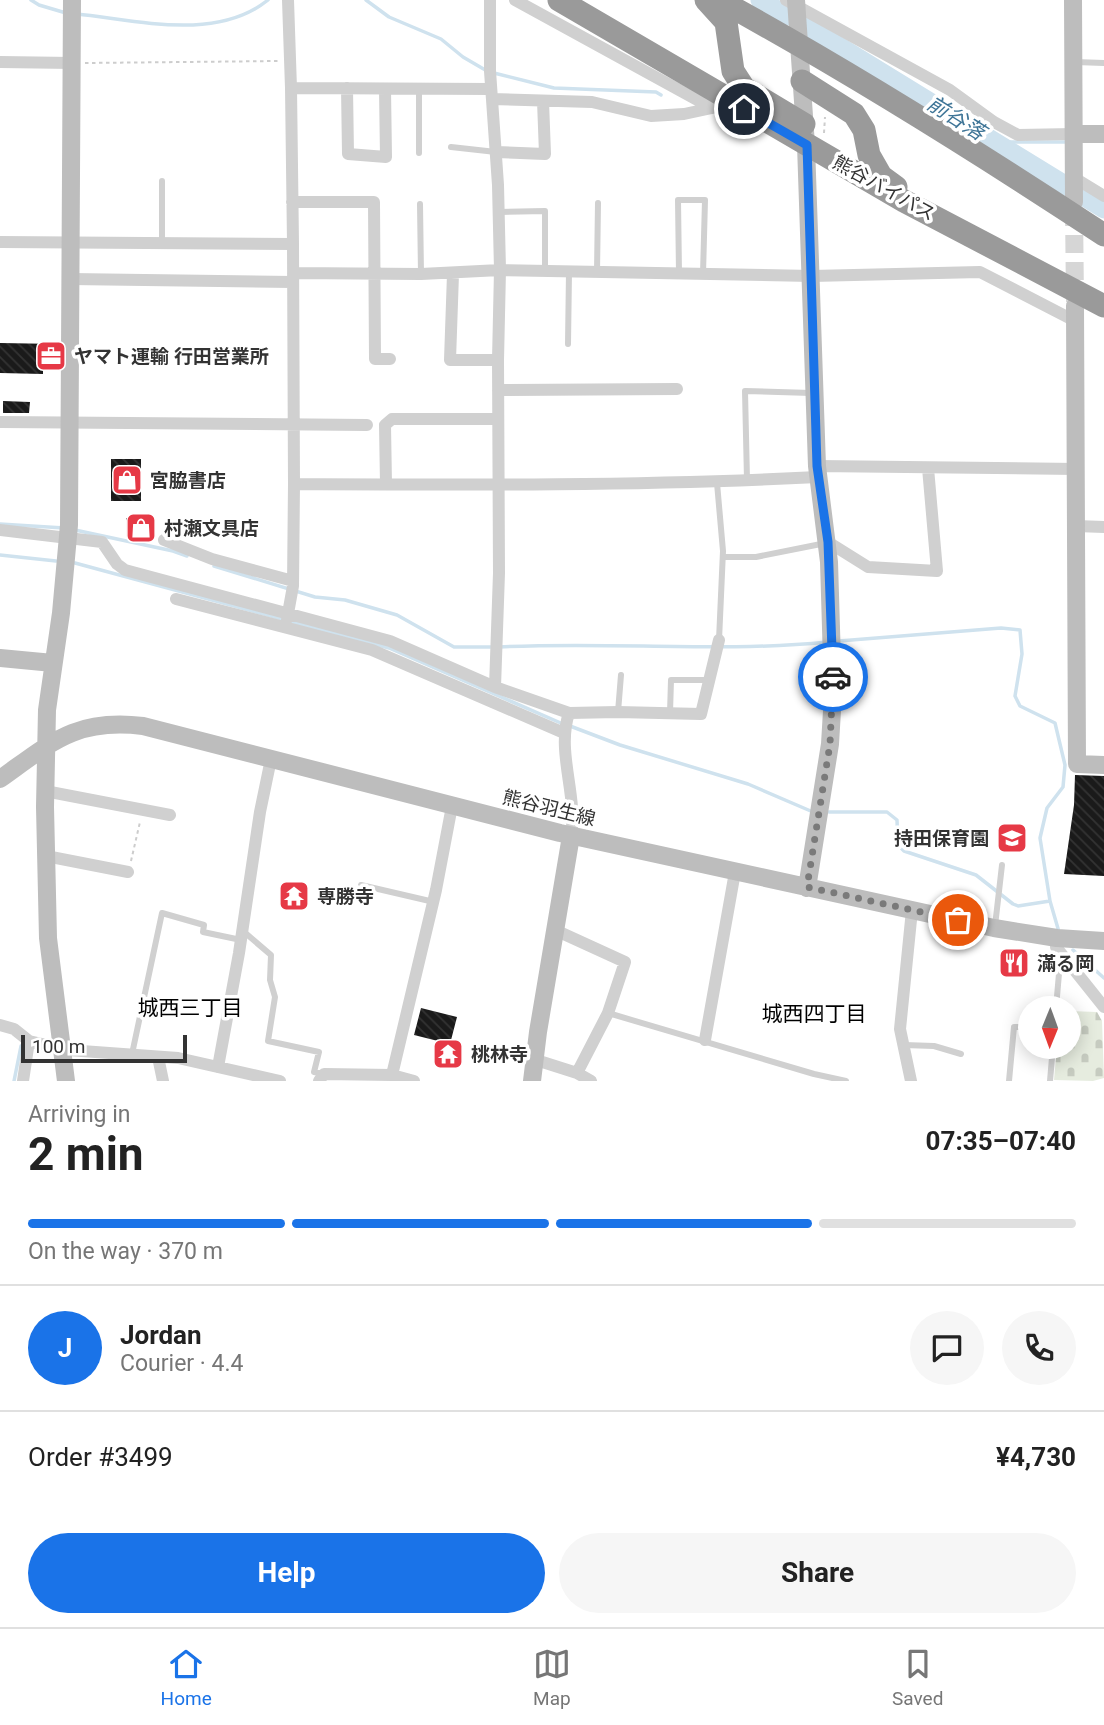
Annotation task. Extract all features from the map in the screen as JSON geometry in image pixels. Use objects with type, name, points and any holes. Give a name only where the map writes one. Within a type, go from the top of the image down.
[{"type":"highway","name":"熊谷バイパス","points":[[559,0],[718,103],[805,134],[904,201],[1104,306]]},
{"type":"highway","points":[[706,0],[726,22],[733,71],[744,88],[805,134]]},
{"type":"highway","points":[[719,0],[799,44],[973,149],[1104,235]]},
{"type":"highway","points":[[802,81],[853,114],[864,130],[869,155],[881,176],[900,190],[904,201]]},
{"type":"street","points":[[287,620],[293,586],[294,484],[288,0]]},
{"type":"street","points":[[490,0],[500,270],[495,687]]},
{"type":"street","points":[[515,0],[718,103]]},
{"type":"street","points":[[1073,0],[1074,202]]},
{"type":"street","points":[[793,2],[802,81],[812,276],[817,472],[828,542],[833,694],[830,744],[807,887]]},
{"type":"street","points":[[793,2],[950,90],[994,122],[1018,135],[1074,139],[1104,134]]},
{"type":"street","points":[[65,1081],[48,938],[45,791],[46,746],[68,531],[72,9]]},
{"type":"street","points":[[0,62],[73,63]]},
{"type":"street","points":[[346,88],[348,154],[386,157],[385,89]]},
{"type":"street","points":[[291,89],[419,89],[492,94],[543,101],[592,102],[651,116],[684,114],[718,103]]},
{"type":"street","points":[[496,152],[545,155],[543,101]]},
{"type":"street","points":[[1073,178],[1104,196]]},
{"type":"street","points":[[292,202],[374,202],[375,359],[390,359]]},
{"type":"street","points":[[0,242],[293,244]]},
{"type":"street","points":[[71,279],[453,274],[500,270],[812,276],[980,272],[1075,313],[1077,764],[1104,765]]},
{"type":"street","points":[[453,274],[450,360],[498,360]]},
{"type":"street","points":[[498,390],[677,389]]},
{"type":"street","points":[[386,484],[385,425],[392,419],[498,419]]},
{"type":"street","points":[[0,422],[367,425]]},
{"type":"street","points":[[294,484],[718,483],[817,472],[928,468],[1077,469]]},
{"type":"street","points":[[828,542],[868,567],[937,571],[928,468]]},
{"type":"street","points":[[1076,526],[1104,527]]},
{"type":"street","points":[[0,530],[68,531],[102,542],[117,564],[125,569],[287,620],[566,724],[618,712],[701,713],[719,640]]},
{"type":"street","points":[[163,540],[293,586]]},
{"type":"street","points":[[176,599],[390,641],[495,687],[566,724]]},
{"type":"street","points":[[0,658],[54,663]]},
{"type":"street","points":[[532,1081],[533,1059],[571,836],[573,813],[566,724]]},
{"type":"street","name":"熊谷羽生線","points":[[0,779],[63,734],[102,725],[144,726],[571,836],[994,928],[1057,938],[1104,941]]},
{"type":"street","points":[[218,1062],[271,759]]},
{"type":"street","points":[[45,791],[170,815]]},
{"type":"street","points":[[392,1075],[434,902],[452,806]]},
{"type":"street","points":[[46,856],[128,872]]},
{"type":"street","points":[[705,1040],[735,872]]},
{"type":"street","points":[[911,1081],[900,1029],[912,910]]},
{"type":"street","points":[[555,930],[625,962],[608,1013],[577,1073]]},
{"type":"street","points":[[1057,938],[1056,947],[1104,1007]]},
{"type":"street","points":[[0,1025],[14,1029],[29,1041],[83,1053],[218,1062],[279,1081]]},
{"type":"street","points":[[23,1081],[29,1041]]},
{"type":"street","points":[[158,1057],[163,1081]]},
{"type":"street","points":[[533,1059],[577,1073],[591,1081]]},
{"type":"street","points":[[321,1077],[392,1075],[414,1081]]},
{"type":"lane","points":[[1073,62],[1104,63]]},
{"type":"lane","points":[[419,89],[419,153]]},
{"type":"lane","points":[[451,147],[496,152]]},
{"type":"lane","points":[[162,181],[162,245]]},
{"type":"lane","points":[[679,274],[678,200],[705,200],[703,274]]},
{"type":"lane","points":[[597,272],[598,203]]},
{"type":"lane","points":[[420,204],[421,274]]},
{"type":"lane","points":[[499,212],[545,211],[545,271]]},
{"type":"lane","points":[[568,344],[569,272]]},
{"type":"lane","points":[[747,480],[745,391],[815,394]]},
{"type":"lane","points":[[718,483],[723,557],[719,640]]},
{"type":"lane","points":[[723,557],[756,557],[828,542]]},
{"type":"lane","points":[[618,712],[621,675]]},
{"type":"lane","points":[[670,713],[671,680],[710,680]]},
{"type":"lane","points":[[994,928],[1002,865]]},
{"type":"lane","points":[[361,885],[434,902]]},
{"type":"lane","points":[[132,1056],[162,913],[204,925],[203,932],[242,936],[271,955],[270,980],[275,997],[268,1041],[319,1052],[314,1072],[321,1077]]},
{"type":"lane","points":[[1057,996],[1060,962],[1065,958]]},
{"type":"lane","points":[[608,1013],[846,1081]]},
{"type":"lane","points":[[1009,1081],[1014,1027],[1018,1027]]},
{"type":"lane","points":[[904,1045],[934,1045],[961,1054]]},
{"type":"lane","points":[[1050,1081],[1052,1059]]},
{"type":"path","points":[[73,63],[290,61]]},
{"type":"path","points":[[128,872],[143,810]]},
{"type":"green space","points":[[1082,1011],[1097,1012],[1102,1021],[1104,1078],[1093,1081],[1054,1080],[1056,1059],[1082,1059]]},
{"type":"building","points":[[0,343],[59,344],[58,369],[43,369],[43,374],[0,373]]},
{"type":"building","points":[[3,401],[30,402],[29,413],[3,413]]},
{"type":"building","points":[[111,459],[141,459],[141,501],[111,501]]},
{"type":"building","points":[[126,518],[154,519],[154,540],[126,536]]},
{"type":"building","points":[[1075,775],[1104,776],[1104,876],[1064,874],[1074,805]]},
{"type":"building","points":[[421,1008],[457,1017],[450,1044],[414,1035]]},
{"type":"waterway","points":[[31,0],[66,13]]},
{"type":"waterway","points":[[77,14],[150,23],[200,24],[225,21],[247,13],[268,0]]},
{"type":"waterway","points":[[366,0],[389,17],[441,39],[463,57],[487,71]]},
{"type":"waterway","name":"前谷落","points":[[760,0],[788,16]]},
{"type":"waterway","name":"前谷落","points":[[808,27],[1104,209]]},
{"type":"waterway","points":[[494,73],[554,88],[656,92],[661,95]]},
{"type":"waterway","points":[[995,142],[1070,142]]},
{"type":"waterway","points":[[0,524],[64,528]]},
{"type":"waterway","points":[[75,530],[187,556]]},
{"type":"waterway","points":[[0,555],[56,561]]},
{"type":"waterway","points":[[75,563],[389,648],[563,724]]},
{"type":"waterway","points":[[214,566],[315,597],[345,600],[397,615],[454,647],[492,647]]},
{"type":"waterway","points":[[839,641],[1001,628],[1020,630],[1022,654],[1015,696],[1020,706],[1055,723],[1065,765],[1063,787],[1047,808],[1040,838],[1050,901],[1059,932]]},
{"type":"waterway","points":[[499,647],[745,647],[827,642]]},
{"type":"waterway","points":[[570,726],[620,745],[748,784],[813,812]]},
{"type":"waterway","points":[[829,812],[887,812],[897,820],[898,845],[904,851],[976,875],[1018,906],[1050,901]]},
{"type":"waterway","points":[[1073,950],[1104,978]]},
{"type":"waterway","points":[[14,1081],[21,1046]]},
{"type":"tunnel","points":[[1074,208],[1075,302]]},
{"type":"way so far","points":[[833,677],[830,744],[807,887],[958,920]]},
{"type":"place","name":"ヤマト運輸 行田営業所","points":[[51,356]]},
{"type":"place","name":"宮脇書店","points":[[127,480]]},
{"type":"place","name":"村瀬文具店","points":[[141,528]]},
{"type":"place","name":"持田保育園","points":[[1012,838]]},
{"type":"place","name":"専勝寺","points":[[294,896]]},
{"type":"place","name":"滿る岡","points":[[1014,963]]},
{"type":"place","name":"桃林寺","points":[[448,1054]]},
{"type":"district","name":"城西三丁目","points":[[190,1008]]},
{"type":"district","name":"城西四丁目","points":[[814,1014]]},
{"type":"route","points":[[744,109],[807,145],[817,466],[828,542],[833,677]]}]
